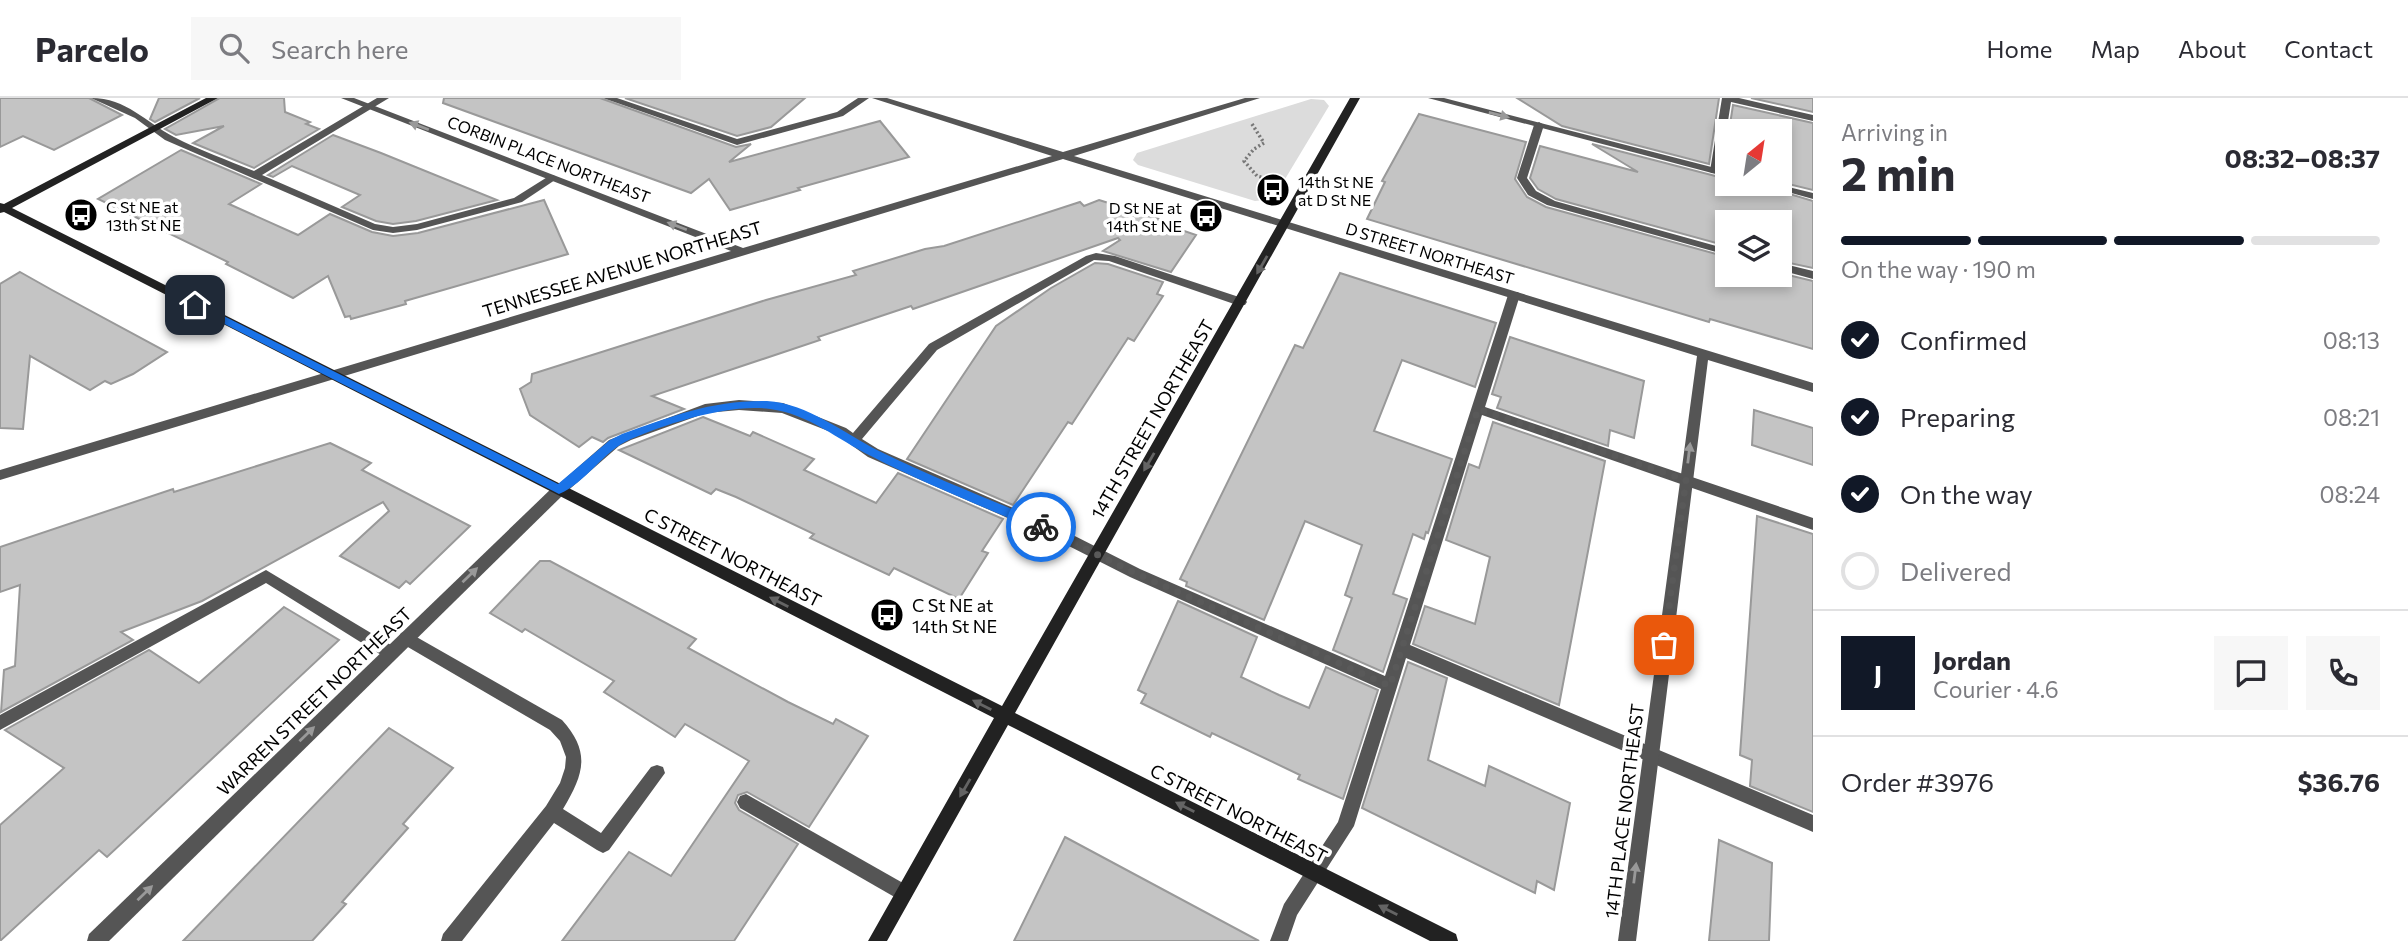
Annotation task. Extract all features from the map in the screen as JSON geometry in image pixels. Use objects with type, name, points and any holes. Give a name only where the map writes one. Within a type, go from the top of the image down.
[{"type":"main road","points":[[1,208],[213,98]]},
{"type":"main road","name":"14TH STREET NORTHEAST","points":[[877,941],[1355,98]]},
{"type":"main road","name":"C STREET NORTHEAST","points":[[1,208],[1449,941]]},
{"type":"street","points":[[96,98],[138,116],[168,138],[373,227],[393,230],[417,227],[518,200],[553,178]]},
{"type":"street","name":"CORBIN PLACE NORTHEAST","points":[[346,98],[740,251]]},
{"type":"street","points":[[255,175],[384,98]]},
{"type":"street","points":[[608,98],[737,142],[840,114],[864,98]]},
{"type":"street","name":"D STREET NORTHEAST","points":[[877,98],[1813,388]]},
{"type":"street","name":"TENNESSEE AVENUE NORTHEAST","points":[[0,475],[1255,98]]},
{"type":"street","points":[[1433,98],[1714,171],[1727,98],[1813,118]]},
{"type":"street","points":[[1539,125],[1522,178],[1532,193],[1551,203],[1715,249]]},
{"type":"street","points":[[1792,191],[1813,196]]},
{"type":"street","points":[[854,440],[933,347],[1096,256],[1241,302]]},
{"type":"street","points":[[1792,269],[1813,275]]},
{"type":"street","points":[[1279,941],[1290,910],[1345,826],[1514,295]]},
{"type":"street","name":"14TH PLACE NORTHEAST","points":[[1627,941],[1703,354]]},
{"type":"street","name":"WARREN STREET NORTHEAST","points":[[96,941],[559,490],[614,443],[705,409],[739,405],[783,408],[811,417],[873,453],[1390,686]]},
{"type":"street","points":[[1478,409],[1813,524]]},
{"type":"street","points":[[0,723],[266,576],[391,653]]},
{"type":"street","points":[[406,638],[556,725],[574,745],[576,758],[566,790],[552,812],[450,941]]},
{"type":"street","points":[[1402,649],[1813,824]]},
{"type":"street","points":[[552,812],[603,844],[657,773]]},
{"type":"street","points":[[746,802],[904,893]]},
{"type":"path","points":[[1252,124],[1264,143],[1254,149],[1244,161],[1257,176],[1272,180]]},
{"type":"shaded area","points":[[1311,99],[1324,100],[1329,106],[1273,199],[1255,201],[1138,165],[1133,160],[1137,153]]},
{"type":"building","points":[[0,98],[89,98],[122,115],[54,150],[23,136],[0,147]]},
{"type":"building","points":[[159,98],[200,98],[155,122],[150,119]]},
{"type":"building","points":[[220,98],[284,98],[285,112],[310,122],[306,124],[319,129],[254,168],[193,143],[224,126],[176,135],[165,129]]},
{"type":"building","points":[[444,98],[600,98],[736,147],[751,144],[729,162],[880,121],[909,157],[730,210],[709,179],[691,193],[443,103]]},
{"type":"building","points":[[625,98],[805,98],[771,127],[737,136]]},
{"type":"building","points":[[1517,98],[1719,98],[1709,164],[1562,126]]},
{"type":"building","points":[[1751,98],[1813,98],[1813,112]]},
{"type":"building","points":[[1733,105],[1813,123],[1813,190],[1792,185],[1792,119],[1731,119]]},
{"type":"building","points":[[1419,114],[1526,142],[1515,179],[1527,197],[1546,207],[1715,254],[1715,287],[1792,287],[1792,276],[1813,281],[1813,349],[1710,319],[1709,322],[1367,219],[1385,182],[1382,181]]},
{"type":"building","points":[[333,135],[497,200],[416,221],[393,224],[376,221],[342,207],[360,195],[292,166],[273,177],[268,175]]},
{"type":"building","points":[[1592,144],[1715,176],[1715,196],[1792,195],[1813,201],[1813,268],[1792,264],[1792,210],[1715,210],[1715,243],[1556,199],[1538,189],[1530,178],[1540,146],[1638,172]]},
{"type":"building","points":[[181,150],[261,184],[229,204],[298,235],[330,214],[372,232],[393,236],[418,233],[544,200],[568,254],[351,319],[350,316],[345,317],[328,276],[293,298],[226,264],[228,262],[98,199]]},
{"type":"building","points":[[1099,200],[1166,221],[1161,223],[1196,235],[1171,272],[1103,251],[1120,240],[1118,238],[913,309],[911,306],[818,337],[820,340],[652,396],[684,409],[603,442],[592,437],[579,447],[530,415],[520,389],[531,382],[532,374],[766,300],[856,275],[853,271],[925,249],[944,246],[1080,202],[1084,206]]},
{"type":"building","points":[[1095,263],[1108,264],[1163,282],[1157,294],[1163,296],[1134,341],[1128,338],[1072,424],[1068,422],[1013,505],[907,459],[996,326],[1051,288]]},
{"type":"building","points":[[20,272],[167,352],[133,374],[111,384],[105,381],[90,390],[30,356],[23,429],[0,428],[0,284]]},
{"type":"building","points":[[1340,273],[1496,323],[1475,387],[1402,360],[1374,431],[1452,459],[1428,533],[1426,532],[1424,539],[1413,534],[1393,594],[1407,599],[1383,672],[1333,650],[1352,598],[1345,595],[1362,545],[1305,521],[1264,620],[1186,586],[1187,582],[1180,579],[1295,345],[1303,348]]},
{"type":"building","points":[[1510,337],[1644,381],[1634,438],[1610,430],[1608,446],[1497,408],[1501,397],[1492,394]]},
{"type":"building","points":[[1754,410],[1813,428],[1813,465],[1752,445]]},
{"type":"building","points":[[703,417],[750,436],[753,432],[814,459],[804,470],[876,503],[898,473],[1003,519],[982,551],[988,553],[959,599],[894,568],[889,575],[810,538],[814,534],[736,497],[716,489],[711,494],[619,450]]},
{"type":"building","points":[[1493,422],[1605,461],[1559,705],[1413,644],[1425,606],[1475,624],[1490,557],[1446,540],[1469,464],[1479,468]]},
{"type":"building","points":[[330,443],[371,463],[362,470],[470,526],[410,584],[406,581],[399,588],[340,556],[389,511],[383,502],[202,601],[121,632],[133,640],[1,712],[4,670],[15,666],[20,585],[0,592],[0,547],[173,489],[174,492]]},
{"type":"building","points":[[1757,516],[1813,534],[1813,812],[1750,786],[1752,760],[1740,755]]},
{"type":"building","points":[[540,561],[550,561],[696,639],[688,648],[788,702],[833,724],[836,719],[868,736],[809,827],[747,792],[738,795],[735,803],[739,810],[798,844],[734,941],[562,941],[629,852],[671,876],[749,761],[685,724],[675,737],[604,692],[614,681],[525,629],[522,632],[490,613]]},
{"type":"building","points":[[1178,601],[1257,637],[1241,677],[1279,695],[1309,708],[1326,667],[1378,690],[1343,799],[1298,779],[1300,775],[1212,733],[1210,737],[1141,703],[1146,694],[1138,690]]},
{"type":"building","points":[[284,607],[339,640],[107,857],[99,850],[0,941],[0,825],[64,768],[5,730],[149,650],[199,683]]},
{"type":"building","points":[[1408,662],[1447,678],[1428,760],[1485,786],[1489,766],[1570,803],[1554,890],[1537,881],[1535,893],[1362,808]]},
{"type":"building","points":[[389,728],[453,768],[403,824],[408,828],[342,902],[346,904],[312,941],[183,941]]},
{"type":"building","points":[[1065,837],[1259,941],[1014,941]]},
{"type":"building","points":[[1719,840],[1772,863],[1769,941],[1709,941]]},
{"type":"way so far","points":[[1041,527],[1135,573],[1390,686],[1478,409],[1686,480],[1664,645]]},
{"type":"place","name":"14th St NE at D St NE","points":[[1273,190]]},
{"type":"place","name":"C St NE at 13th St NE","points":[[81,215]]},
{"type":"place","name":"D St NE at 14th St NE","points":[[1206,216]]},
{"type":"place","name":"C St NE at 14th St NE","points":[[887,615]]},
{"type":"route","points":[[195,305],[559,490],[626,436],[705,409],[770,405],[811,417],[873,453],[1041,527]]}]
